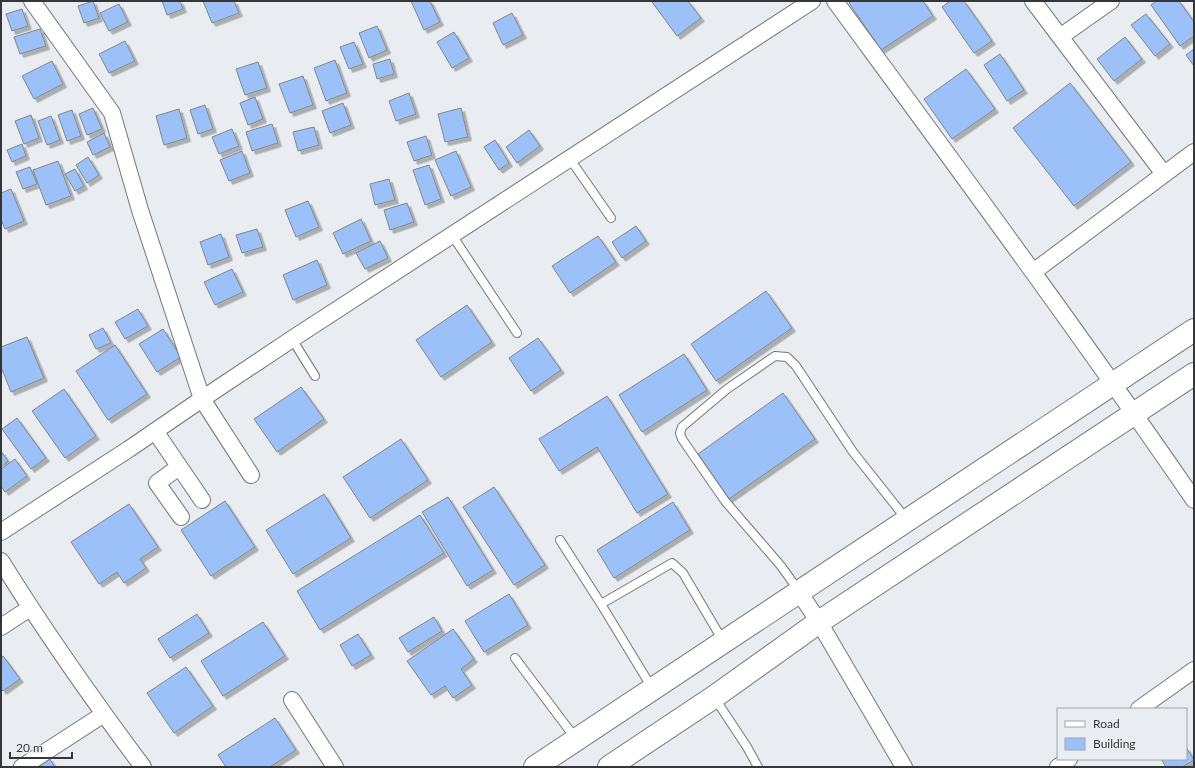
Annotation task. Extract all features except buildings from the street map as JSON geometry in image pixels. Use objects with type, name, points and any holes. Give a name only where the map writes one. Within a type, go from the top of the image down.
[{"type":"main road","points":[[535,767],[1194,330]]},
{"type":"main road","points":[[609,767],[714,696],[819,622],[1194,374]]},
{"type":"street","points":[[32,1],[112,113],[140,210],[202,398],[251,476]]},
{"type":"street","points":[[1,532],[292,339],[812,1]]},
{"type":"street","points":[[835,1],[1033,272],[1135,414],[1194,500]]},
{"type":"street","points":[[1033,1],[1164,174]]},
{"type":"street","points":[[1060,37],[1111,1]]},
{"type":"street","points":[[1033,272],[1194,152]]},
{"type":"street","points":[[155,431],[202,500]]},
{"type":"street","points":[[179,467],[157,483],[181,518]]},
{"type":"street","points":[[1,561],[30,608],[143,767]]},
{"type":"street","points":[[799,592],[819,622],[904,767]]},
{"type":"street","points":[[1,628],[30,608]]},
{"type":"street","points":[[1140,708],[1194,670]]},
{"type":"street","points":[[292,700],[335,767]]},
{"type":"street","points":[[22,767],[104,714]]},
{"type":"street","points":[[1058,767],[1068,760]]},
{"type":"lane","points":[[570,158],[611,218]]},
{"type":"lane","points":[[452,235],[517,333]]},
{"type":"lane","points":[[292,339],[315,376]]},
{"type":"lane","points":[[799,592],[781,566],[725,501],[680,433],[682,427],[727,389],[775,356],[787,357],[796,366],[853,452],[907,520]]},
{"type":"lane","points":[[560,540],[653,689]]},
{"type":"lane","points":[[601,604],[672,563],[683,573],[723,642]]},
{"type":"lane","points":[[515,658],[576,740]]},
{"type":"lane","points":[[714,696],[758,767]]}]
